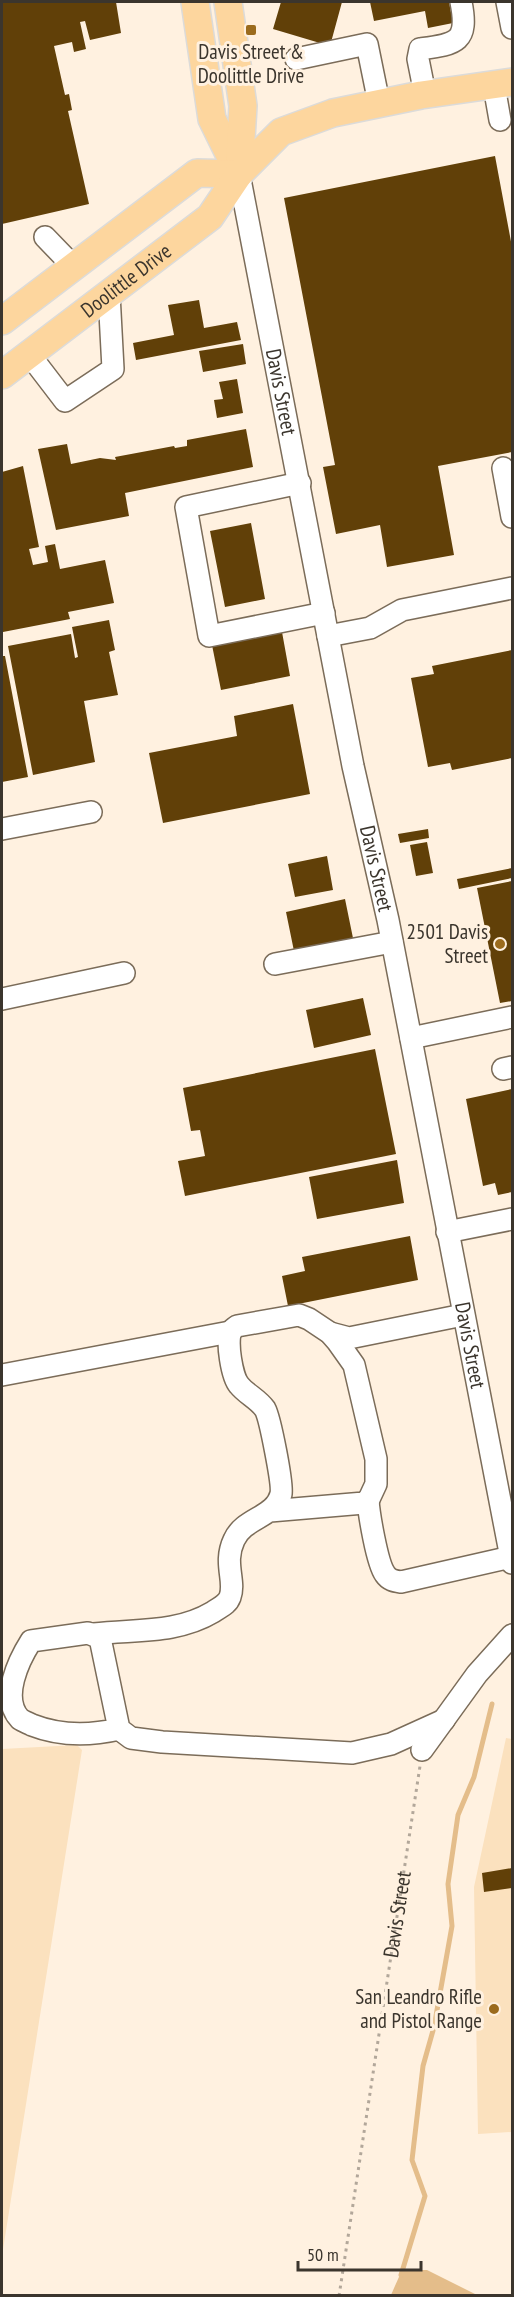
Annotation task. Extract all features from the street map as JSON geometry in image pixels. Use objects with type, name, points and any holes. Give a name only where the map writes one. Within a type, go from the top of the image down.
[{"type":"main road","name":"Davis Street","points":[[195,2],[212,119],[239,174]]},
{"type":"main road","name":"Davis Street","points":[[228,2],[243,106],[239,174]]},
{"type":"main road","name":"Doolittle Drive","points":[[2,375],[210,217],[239,174],[286,129],[333,113],[380,103],[425,94],[503,84]]},
{"type":"main road","name":"Doolittle Drive","points":[[2,321],[197,173],[239,174]]},
{"type":"street","points":[[425,94],[418,59],[420,49],[447,45],[457,40],[463,31],[465,22],[460,2]]},
{"type":"street","points":[[507,2],[513,28]]},
{"type":"street","points":[[296,59],[367,44],[380,103]]},
{"type":"street","points":[[501,120],[503,84]]},
{"type":"street","name":"Davis Street","points":[[239,174],[353,766],[392,942],[512,1560]]},
{"type":"street","points":[[45,237],[73,266]]},
{"type":"street","points":[[29,354],[64,401],[113,369],[109,294]]},
{"type":"street","points":[[502,468],[513,517]]},
{"type":"street","points":[[300,483],[186,507],[209,636],[324,613]]},
{"type":"street","points":[[328,636],[370,628],[402,610],[513,588]]},
{"type":"street","points":[[2,829],[91,812]]},
{"type":"street","points":[[275,964],[392,942]]},
{"type":"street","points":[[2,999],[124,973]]},
{"type":"street","points":[[411,1038],[513,1017]]},
{"type":"street","points":[[447,1232],[513,1219]]},
{"type":"street","points":[[2,1375],[230,1332],[237,1326],[299,1316],[309,1319],[330,1333],[349,1338],[463,1315]]},
{"type":"street","points":[[230,1332],[228,1344],[236,1381],[259,1402],[266,1411],[269,1421],[281,1489],[280,1496],[270,1511]]},
{"type":"street","points":[[330,1333],[354,1365],[369,1425],[376,1459],[376,1484],[368,1500],[369,1515],[383,1572],[393,1580],[401,1582],[512,1560]]},
{"type":"street","points":[[119,1729],[72,1734],[50,1731],[21,1720],[15,1712],[12,1694],[13,1677],[31,1641],[122,1631],[145,1631],[179,1626],[194,1621],[226,1604],[231,1590],[228,1558],[235,1536],[249,1521],[270,1511],[364,1503],[368,1500]]},
{"type":"street","points":[[94,1634],[100,1638],[119,1729],[131,1738],[352,1753],[391,1744],[444,1720]]},
{"type":"street","points":[[422,1750],[477,1674],[513,1635]]},
{"type":"path","name":"Davis Street","points":[[339,2295],[422,1750]]},
{"type":"shaded area","name":"San Leandro Rifle and Pistol Range","points":[[506,1738],[512,1739],[512,2132],[478,2134],[474,1887]]},
{"type":"shaded area","points":[[77,1745],[82,1750],[2,2256],[2,1749]]},
{"type":"shaded area","points":[[402,2270],[427,2270],[477,2295],[391,2295]]},
{"type":"building","points":[[2,2],[116,2],[121,33],[90,40],[85,21],[80,22],[86,49],[74,52],[72,42],[54,46],[65,95],[69,94],[72,110],[68,111],[89,204],[2,224]]},
{"type":"building","points":[[281,2],[342,2],[330,46],[273,29]]},
{"type":"building","points":[[370,2],[449,2],[453,23],[428,28],[425,11],[374,21]]},
{"type":"building","points":[[495,156],[512,247],[512,452],[438,466],[454,555],[387,567],[380,525],[336,534],[323,467],[335,465],[284,198]]},
{"type":"building","points":[[199,300],[204,328],[237,322],[241,340],[136,360],[133,343],[174,335],[168,305]]},
{"type":"building","points":[[243,344],[246,364],[203,372],[199,351]]},
{"type":"building","points":[[237,379],[243,413],[217,418],[214,400],[223,399],[219,382]]},
{"type":"building","points":[[246,429],[253,467],[125,493],[129,516],[56,530],[38,449],[67,444],[71,464],[100,458],[116,460],[115,457],[174,446],[175,448],[187,446],[187,440]]},
{"type":"building","points":[[23,466],[39,547],[29,549],[33,565],[48,562],[45,546],[55,544],[60,569],[105,560],[114,603],[68,612],[70,619],[3,632],[2,472]]},
{"type":"building","points":[[251,523],[265,599],[225,607],[210,531]]},
{"type":"building","points":[[109,620],[115,650],[109,652],[118,695],[84,701],[95,762],[33,775],[8,646],[71,634],[75,658],[78,657],[72,627]]},
{"type":"building","points":[[282,632],[290,676],[221,690],[212,645]]},
{"type":"building","points":[[512,650],[512,758],[452,770],[450,763],[428,767],[411,678],[434,674],[432,666]]},
{"type":"building","points":[[2,656],[5,656],[28,777],[2,782]]},
{"type":"building","points":[[293,704],[310,794],[163,823],[149,753],[237,736],[234,716]]},
{"type":"building","points":[[428,829],[429,838],[400,843],[398,834]]},
{"type":"building","points":[[427,842],[433,873],[416,876],[410,845]]},
{"type":"building","points":[[327,856],[333,890],[295,897],[288,864]]},
{"type":"building","points":[[512,868],[512,878],[459,889],[457,879]]},
{"type":"building","name":"2501 Davis Street","points":[[512,881],[512,1001],[500,1003],[477,888]]},
{"type":"building","points":[[345,899],[354,943],[295,956],[286,912]]},
{"type":"building","points":[[363,998],[371,1035],[314,1048],[306,1010]]},
{"type":"building","points":[[375,1049],[396,1154],[185,1196],[178,1161],[205,1156],[200,1130],[191,1131],[183,1088]]},
{"type":"building","points":[[512,1089],[512,1192],[498,1195],[495,1183],[483,1186],[466,1099]]},
{"type":"building","points":[[397,1160],[404,1203],[317,1219],[309,1177]]},
{"type":"building","points":[[410,1236],[418,1280],[288,1306],[282,1276],[305,1271],[302,1257]]},
{"type":"building","points":[[512,1868],[512,1888],[484,1892],[482,1873]]},
{"type":"waterway","points":[[401,2275],[425,2196],[412,2160],[423,2066],[434,2027],[452,1926],[448,1884],[458,1815],[474,1777],[492,1704]]},
{"type":"place","name":"Davis Street & Doolittle Drive","points":[[251,30]]},
{"type":"place","name":"2501 Davis Street","points":[[500,944]]},
{"type":"place","name":"San Leandro Rifle and Pistol Range","points":[[494,2009]]}]
